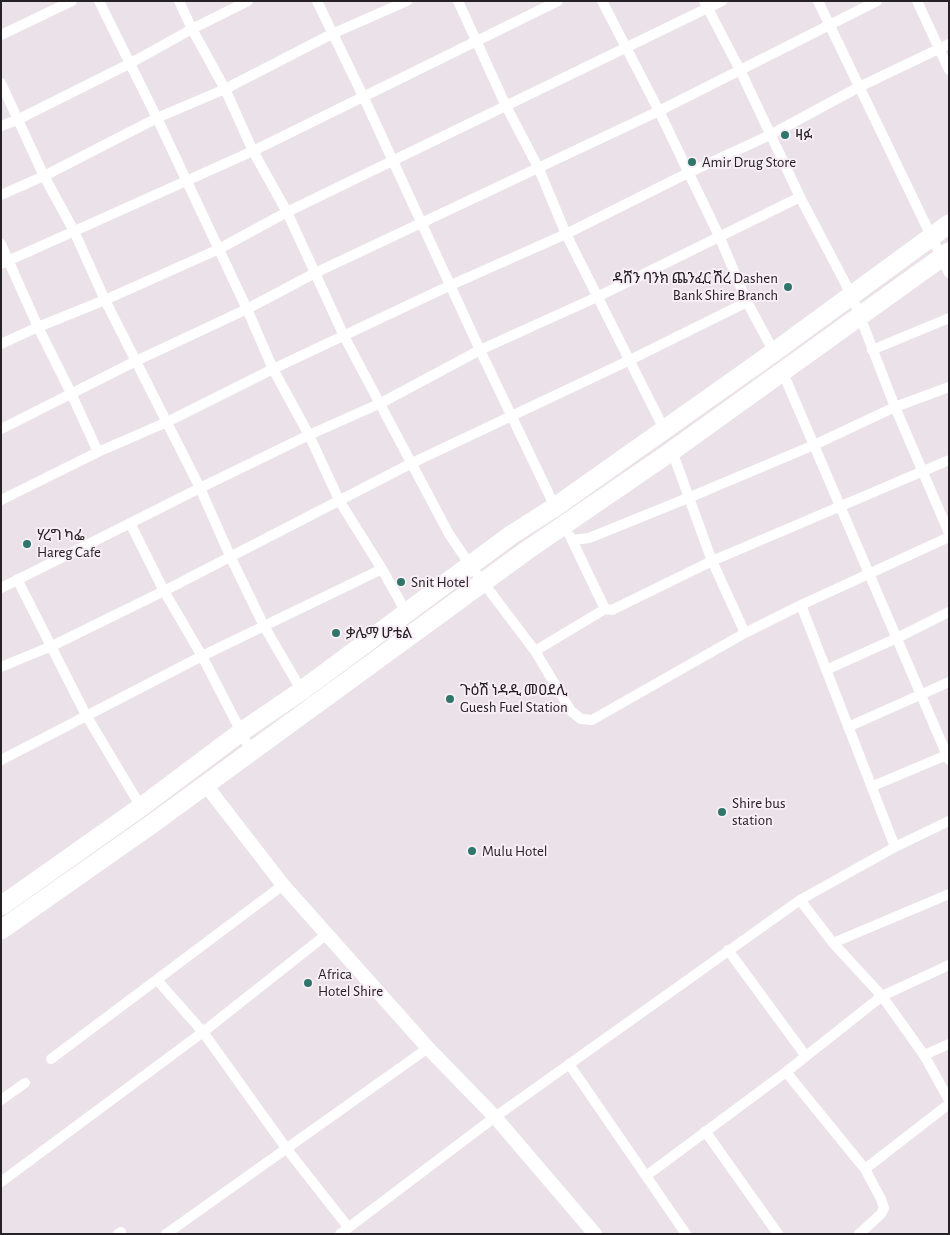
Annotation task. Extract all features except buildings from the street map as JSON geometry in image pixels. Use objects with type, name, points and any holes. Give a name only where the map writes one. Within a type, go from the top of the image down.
[{"type":"highway","points":[[1,906],[407,614],[511,535],[555,507],[774,352],[949,224]]},
{"type":"highway","points":[[1,930],[152,824],[526,551],[568,534],[672,451],[859,316],[946,261]]},
{"type":"highway","points":[[425,600],[437,617]]},
{"type":"street","points":[[1,35],[72,1]]},
{"type":"street","points":[[99,1],[129,64],[158,118],[220,249],[273,369],[309,435],[340,502],[382,569],[407,614]]},
{"type":"street","points":[[179,1],[225,89],[253,151],[287,212],[344,336],[449,534],[535,651],[571,711],[582,719],[592,720],[744,633],[949,537]]},
{"type":"street","points":[[1,126],[17,120],[129,64],[248,1]]},
{"type":"street","points":[[317,1],[555,507]]},
{"type":"street","points":[[1,195],[44,176],[158,118],[225,89],[332,34],[406,1]]},
{"type":"street","points":[[458,1],[506,106],[539,169],[566,234],[664,429]]},
{"type":"street","points":[[5,262],[253,151],[476,43],[558,1]]},
{"type":"street","points":[[602,1],[660,111],[748,302],[774,352]]},
{"type":"street","points":[[1,344],[220,249],[287,212],[626,47],[705,5],[722,1]]},
{"type":"street","points":[[818,1],[932,237],[946,261]]},
{"type":"street","points":[[1,429],[136,361],[247,309],[315,273],[660,111],[877,1]]},
{"type":"street","points":[[917,1],[949,70]]},
{"type":"street","points":[[705,5],[740,70],[800,197],[852,296],[872,350],[949,533]]},
{"type":"street","points":[[1,500],[451,285],[566,234],[688,173],[770,135],[859,87],[949,44]]},
{"type":"street","points":[[1,83],[44,176],[74,231],[105,300],[200,488],[264,626],[312,708]]},
{"type":"street","points":[[1,588],[130,522],[309,435],[381,403],[480,350],[597,298],[800,197]]},
{"type":"street","points":[[1,244],[5,262],[71,393],[98,452]]},
{"type":"street","points":[[1,667],[52,646],[164,592],[412,464],[748,302]]},
{"type":"street","points":[[872,350],[949,318]]},
{"type":"street","points":[[782,372],[948,756],[873,786]]},
{"type":"street","points":[[568,534],[589,538],[814,445],[896,407],[949,387]]},
{"type":"street","points":[[672,451],[712,561],[744,633]]},
{"type":"street","points":[[535,651],[605,609],[612,610],[712,561],[949,460]]},
{"type":"street","points":[[130,522],[164,592],[202,656],[251,751]]},
{"type":"street","points":[[568,534],[605,609]]},
{"type":"street","points":[[1,760],[202,656],[382,569]]},
{"type":"street","points":[[17,579],[86,715],[141,807]]},
{"type":"street","points":[[801,605],[873,786],[895,847]]},
{"type":"street","points":[[826,670],[949,612]]},
{"type":"street","points":[[848,727],[949,682]]},
{"type":"street","points":[[194,767],[283,885],[428,1048],[495,1117],[595,1234]]},
{"type":"street","points":[[340,1234],[495,1117],[800,900],[895,847],[949,821]]},
{"type":"street","points":[[51,1059],[283,885]]},
{"type":"street","points":[[834,943],[949,894]]},
{"type":"street","points":[[800,900],[834,943],[882,996],[924,1055],[949,1102],[865,1169]]},
{"type":"street","points":[[1,1182],[203,1032],[327,934]]},
{"type":"street","points":[[728,950],[805,1055]]},
{"type":"street","points":[[646,1176],[786,1072],[805,1055],[882,996],[949,965]]},
{"type":"street","points":[[157,980],[203,1032],[286,1148],[348,1227]]},
{"type":"street","points":[[924,1055],[949,1044]]},
{"type":"street","points":[[166,1234],[428,1048]]},
{"type":"street","points":[[569,1064],[686,1234]]},
{"type":"street","points":[[786,1072],[865,1169],[881,1199],[884,1208],[859,1234]]},
{"type":"street","points":[[1,1100],[25,1083]]},
{"type":"street","points":[[705,1131],[778,1234]]},
{"type":"place","name":"ዛፉ","points":[[785,135]]},
{"type":"place","name":"Amir Drug Store","points":[[692,162]]},
{"type":"place","name":"ዳሸን ባንክ ጨንፈር ሽረ Dashen Bank Shire Branch","points":[[788,287]]},
{"type":"place","name":"ሃረግ ካፌ Hareg Cafe","points":[[27,544]]},
{"type":"place","name":"Snit Hotel","points":[[401,582]]},
{"type":"place","name":"ቃሌማ ሆቴል","points":[[336,633]]},
{"type":"place","name":"ጉዕሽ ነዳዲ መዐደሊ Guesh Fuel Station","points":[[450,699]]},
{"type":"place","name":"Shire bus station","points":[[722,812]]},
{"type":"place","name":"Mulu Hotel","points":[[472,851]]},
{"type":"place","name":"Africa Hotel Shire","points":[[308,983]]}]
